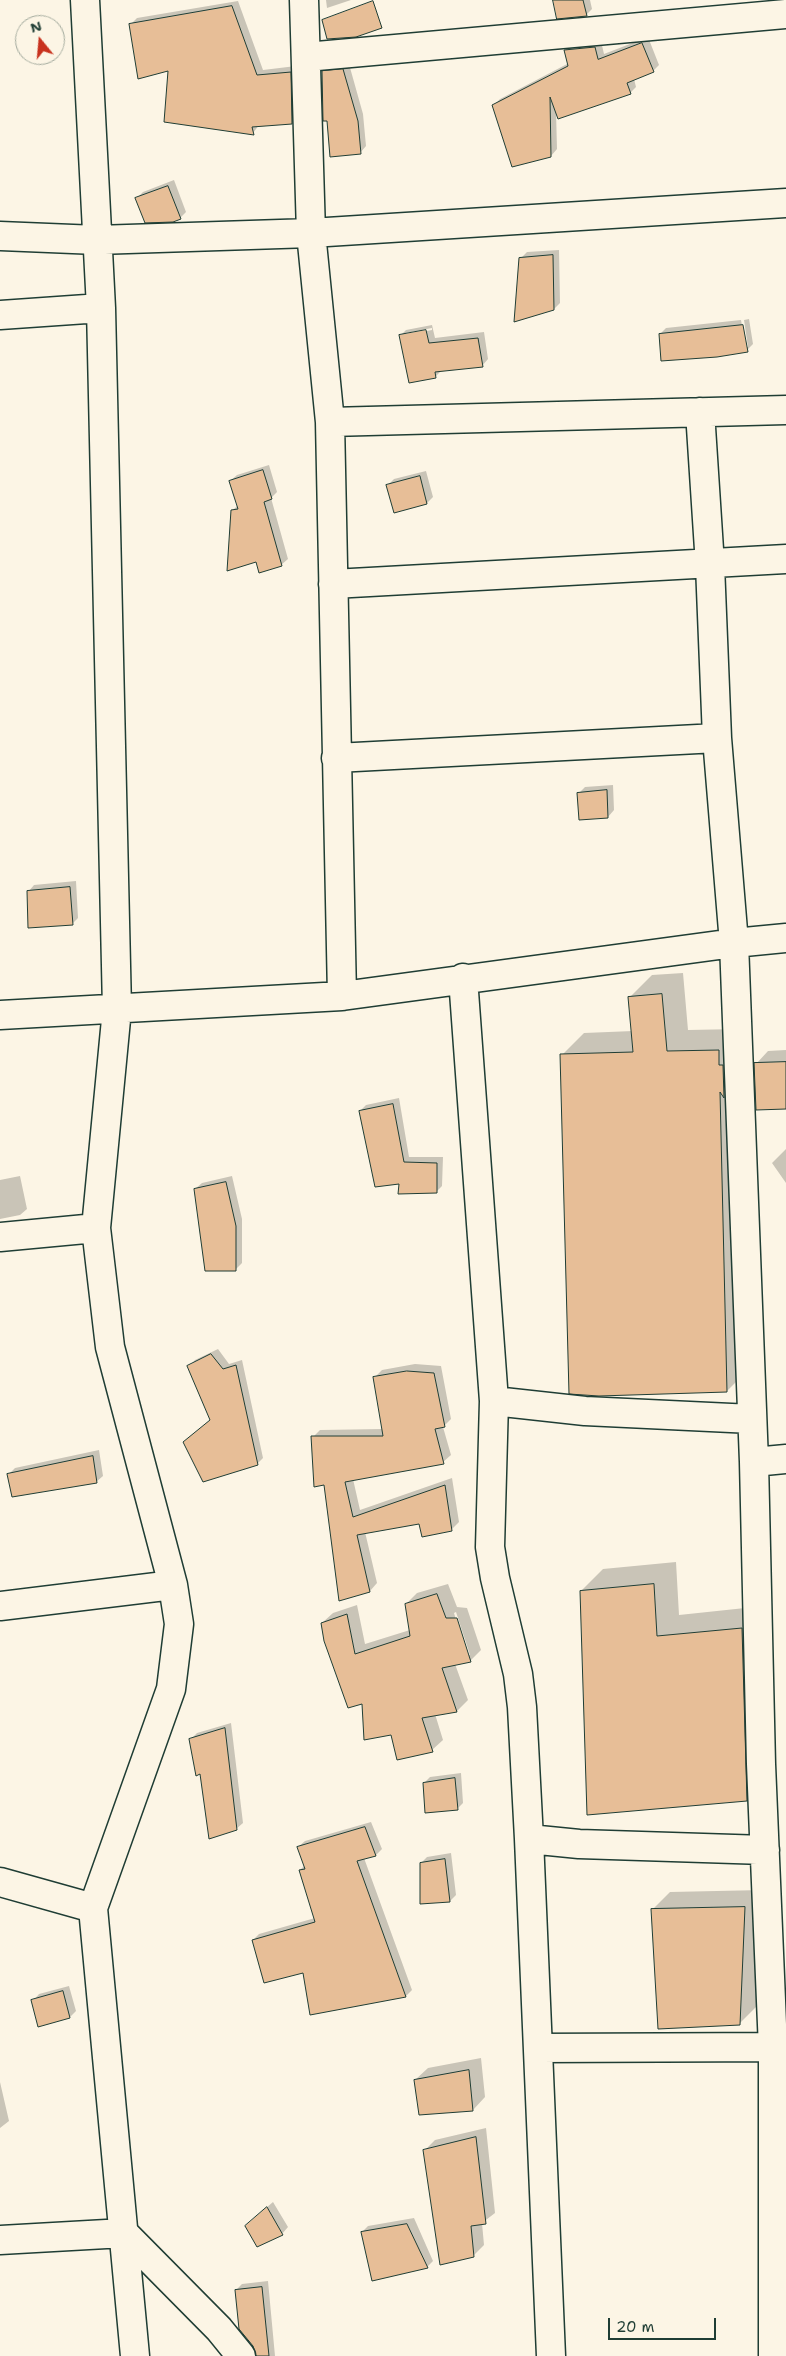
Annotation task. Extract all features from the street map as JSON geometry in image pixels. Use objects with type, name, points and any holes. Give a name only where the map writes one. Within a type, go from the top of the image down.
[{"type":"street","points":[[85,0],[101,308],[117,1009],[96,1228],[110,1346],[173,1584],[179,1624],[171,1689],[93,1908],[136,2356]]},
{"type":"street","points":[[304,0],[311,233],[330,422],[342,996]]},
{"type":"street","points":[[306,58],[786,14]]},
{"type":"street","points":[[0,236],[97,240],[311,233],[786,202]]},
{"type":"street","points":[[0,315],[101,308]]},
{"type":"street","points":[[330,422],[786,410]]},
{"type":"street","points":[[700,412],[710,565],[717,738],[734,943],[754,1462],[765,1850],[780,2048],[774,2356]]},
{"type":"street","points":[[333,584],[710,565],[786,559]]},
{"type":"street","points":[[336,758],[717,738]]},
{"type":"street","points":[[0,1015],[342,996],[463,978],[786,938]]},
{"type":"street","points":[[463,978],[494,1400],[490,1547],[495,1578],[518,1674],[522,1708],[550,2356]]},
{"type":"street","points":[[0,1237],[96,1228]]},
{"type":"street","points":[[494,1400],[585,1411],[752,1419]]},
{"type":"street","points":[[754,1462],[786,1460]]},
{"type":"street","points":[[0,1606],[173,1584]]},
{"type":"street","points":[[529,1839],[579,1844],[765,1850]]},
{"type":"street","points":[[0,1882],[93,1908]]},
{"type":"street","points":[[538,2048],[780,2048]]},
{"type":"street","points":[[0,2240],[124,2233],[219,2329],[242,2356]]},
{"type":"building","points":[[553,0],[583,0],[587,16],[557,19]]},
{"type":"building","points":[[373,1],[382,28],[356,37],[327,39],[322,20]]},
{"type":"building","points":[[232,6],[257,75],[291,72],[292,124],[252,127],[254,135],[164,122],[168,71],[138,79],[129,24]]},
{"type":"building","points":[[642,43],[654,72],[627,83],[631,94],[558,119],[550,97],[551,157],[512,167],[492,105],[568,66],[564,50],[595,47],[598,59]]},
{"type":"building","points":[[343,69],[358,121],[361,154],[330,157],[327,121],[323,121],[322,71]]},
{"type":"building","points":[[168,186],[181,219],[173,222],[145,223],[135,198]]},
{"type":"building","points":[[553,255],[554,310],[514,322],[519,258]]},
{"type":"building","points":[[743,325],[748,352],[717,357],[661,361],[659,334]]},
{"type":"building","points":[[426,330],[429,343],[478,338],[483,367],[435,372],[436,378],[409,383],[399,335]]},
{"type":"building","points":[[263,470],[272,499],[264,502],[282,566],[259,573],[256,562],[227,571],[231,510],[238,509],[229,481]]},
{"type":"building","points":[[420,476],[427,504],[394,513],[386,485]]},
{"type":"building","points":[[607,790],[608,818],[579,820],[577,793]]},
{"type":"building","points":[[70,887],[73,925],[28,928],[27,891]]},
{"type":"building","points":[[662,994],[667,1051],[719,1050],[719,1065],[723,1065],[724,1098],[720,1092],[727,1392],[599,1396],[569,1394],[560,1054],[633,1052],[628,997]]},
{"type":"building","points":[[786,1062],[786,1109],[756,1110],[754,1063]]},
{"type":"building","points":[[393,1104],[404,1162],[437,1163],[437,1193],[398,1194],[399,1184],[375,1187],[359,1111]]},
{"type":"building","points":[[226,1182],[236,1226],[236,1271],[205,1271],[194,1189]]},
{"type":"building","points":[[211,1354],[223,1369],[236,1365],[258,1465],[203,1482],[183,1442],[210,1420],[187,1366]]},
{"type":"building","points":[[407,1371],[434,1373],[445,1427],[435,1429],[444,1464],[345,1482],[353,1517],[445,1485],[452,1531],[422,1537],[419,1524],[357,1535],[370,1592],[339,1601],[324,1485],[314,1487],[311,1436],[383,1436],[373,1377]]},
{"type":"building","points":[[93,1456],[97,1483],[12,1497],[7,1474]]},
{"type":"building","points":[[654,1584],[657,1636],[742,1628],[747,1801],[587,1815],[580,1591]]},
{"type":"building","points":[[437,1594],[446,1618],[457,1618],[471,1662],[442,1668],[457,1712],[422,1718],[433,1752],[397,1760],[391,1735],[364,1740],[362,1704],[348,1708],[324,1641],[321,1623],[347,1614],[355,1654],[410,1636],[405,1604]]},
{"type":"building","points":[[225,1728],[237,1830],[209,1839],[200,1774],[196,1776],[189,1739]]},
{"type":"building","points":[[455,1778],[458,1810],[425,1813],[423,1783]]},
{"type":"building","points":[[365,1827],[376,1856],[357,1861],[406,1997],[310,2015],[303,1973],[264,1983],[252,1940],[315,1922],[299,1870],[305,1869],[297,1847]]},
{"type":"building","points":[[445,1859],[450,1902],[420,1904],[420,1863]]},
{"type":"building","points":[[745,1907],[740,2025],[658,2029],[651,1909]]},
{"type":"building","points":[[63,1991],[70,2018],[38,2027],[31,2000]]},
{"type":"building","points":[[469,2070],[473,2111],[419,2115],[414,2080]]},
{"type":"building","points":[[476,2137],[486,2224],[471,2226],[474,2257],[440,2265],[423,2150]]},
{"type":"building","points":[[267,2207],[283,2235],[257,2247],[245,2226]]},
{"type":"building","points":[[407,2224],[428,2268],[372,2281],[361,2232]]},
{"type":"building","points":[[262,2287],[269,2356],[256,2356],[253,2346],[239,2329],[235,2290]]}]
